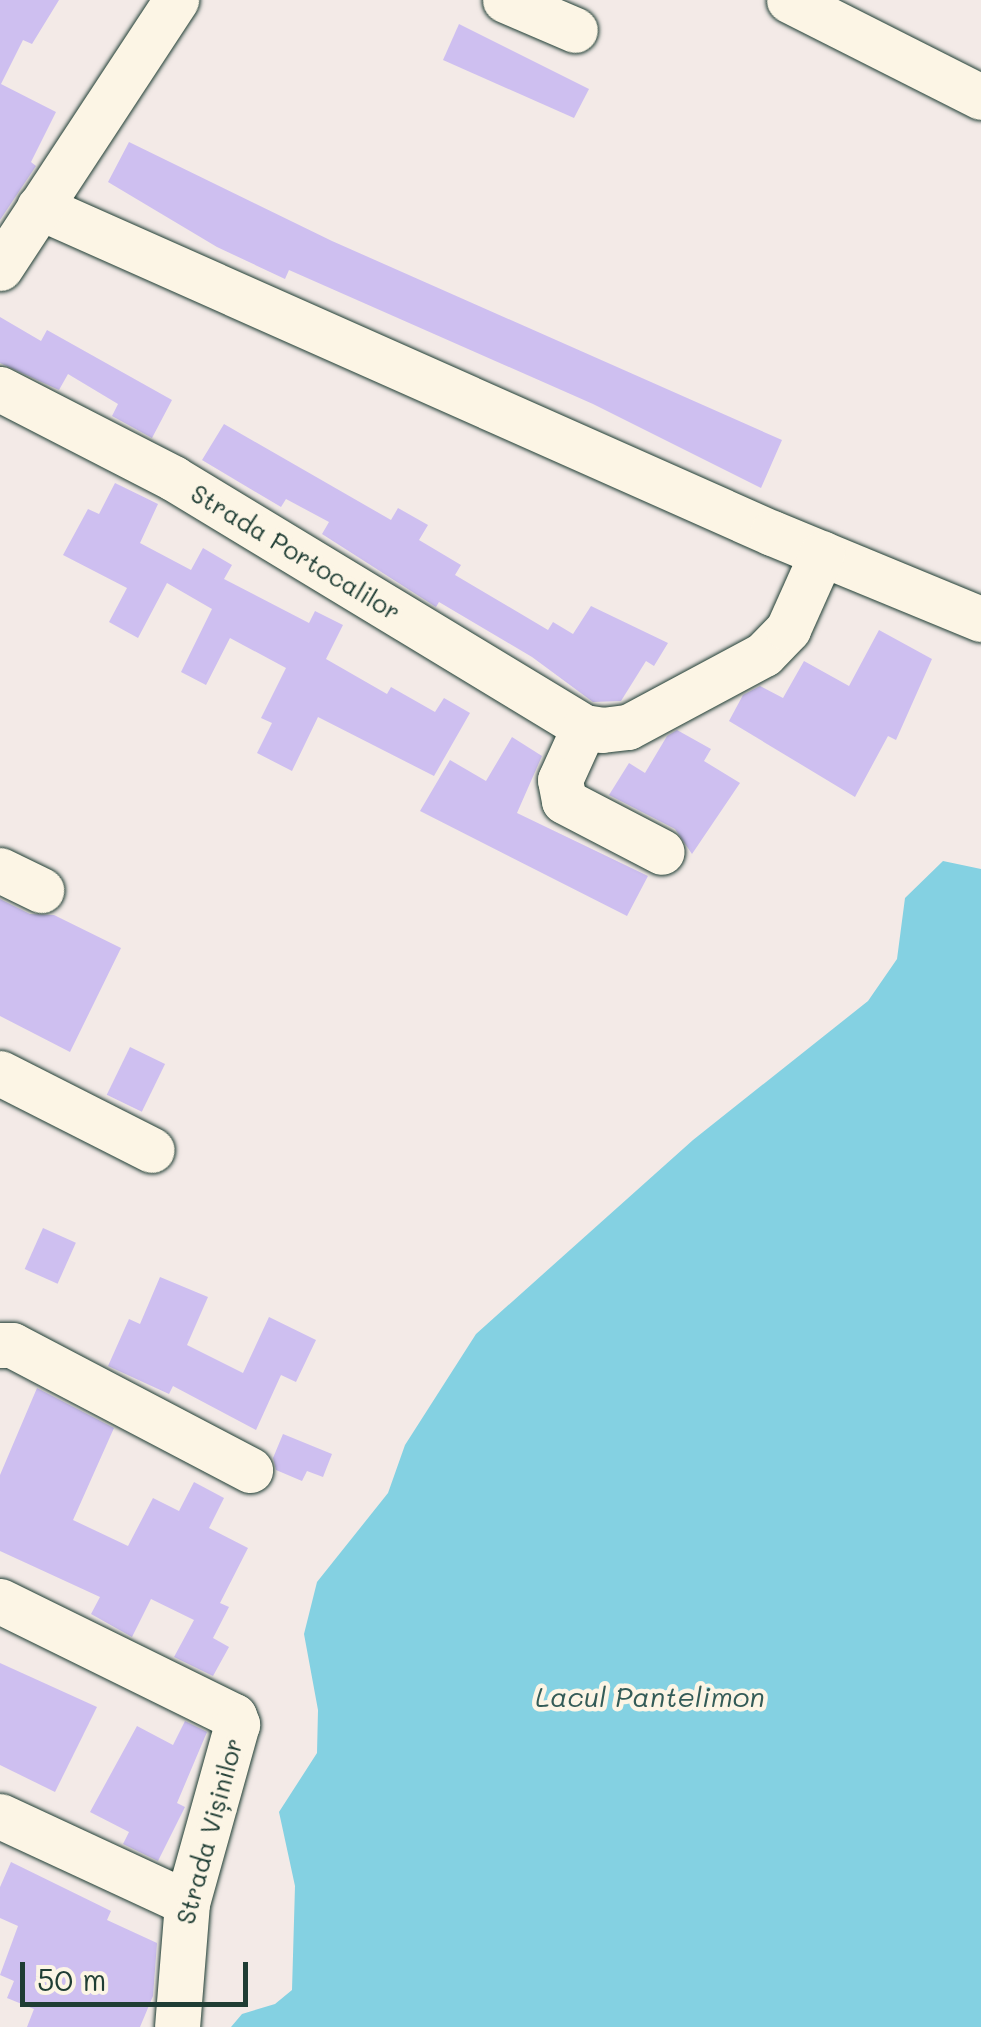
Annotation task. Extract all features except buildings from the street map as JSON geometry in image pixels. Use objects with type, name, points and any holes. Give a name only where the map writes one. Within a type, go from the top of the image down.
[{"type":"street","points":[[0,268],[176,0]]},
{"type":"street","points":[[505,0],[575,30]]},
{"type":"street","points":[[790,0],[981,97]]},
{"type":"street","points":[[40,207],[822,554],[945,598],[981,619]]},
{"type":"street","name":"Strada Portocalilor","points":[[0,389],[174,478],[584,726]]},
{"type":"street","points":[[662,852],[564,801],[560,780],[584,726],[628,726],[764,654],[788,629],[822,554]]},
{"type":"street","points":[[0,870],[41,890]]},
{"type":"street","points":[[0,1072],[152,1150]]},
{"type":"street","points":[[0,1345],[12,1345],[250,1470]]},
{"type":"street","name":"Strada Vișinilor","points":[[0,1601],[234,1716],[187,1903],[177,2027]]},
{"type":"street","points":[[0,1816],[187,1903]]},
{"type":"water","name":"Lacul Pantelimon","points":[[943,861],[981,869],[981,2027],[231,2027],[242,2014],[275,2004],[292,1990],[295,1886],[279,1812],[317,1753],[318,1710],[304,1634],[317,1582],[388,1493],[405,1445],[476,1334],[693,1140],[868,1001],[897,959],[905,898]]}]
